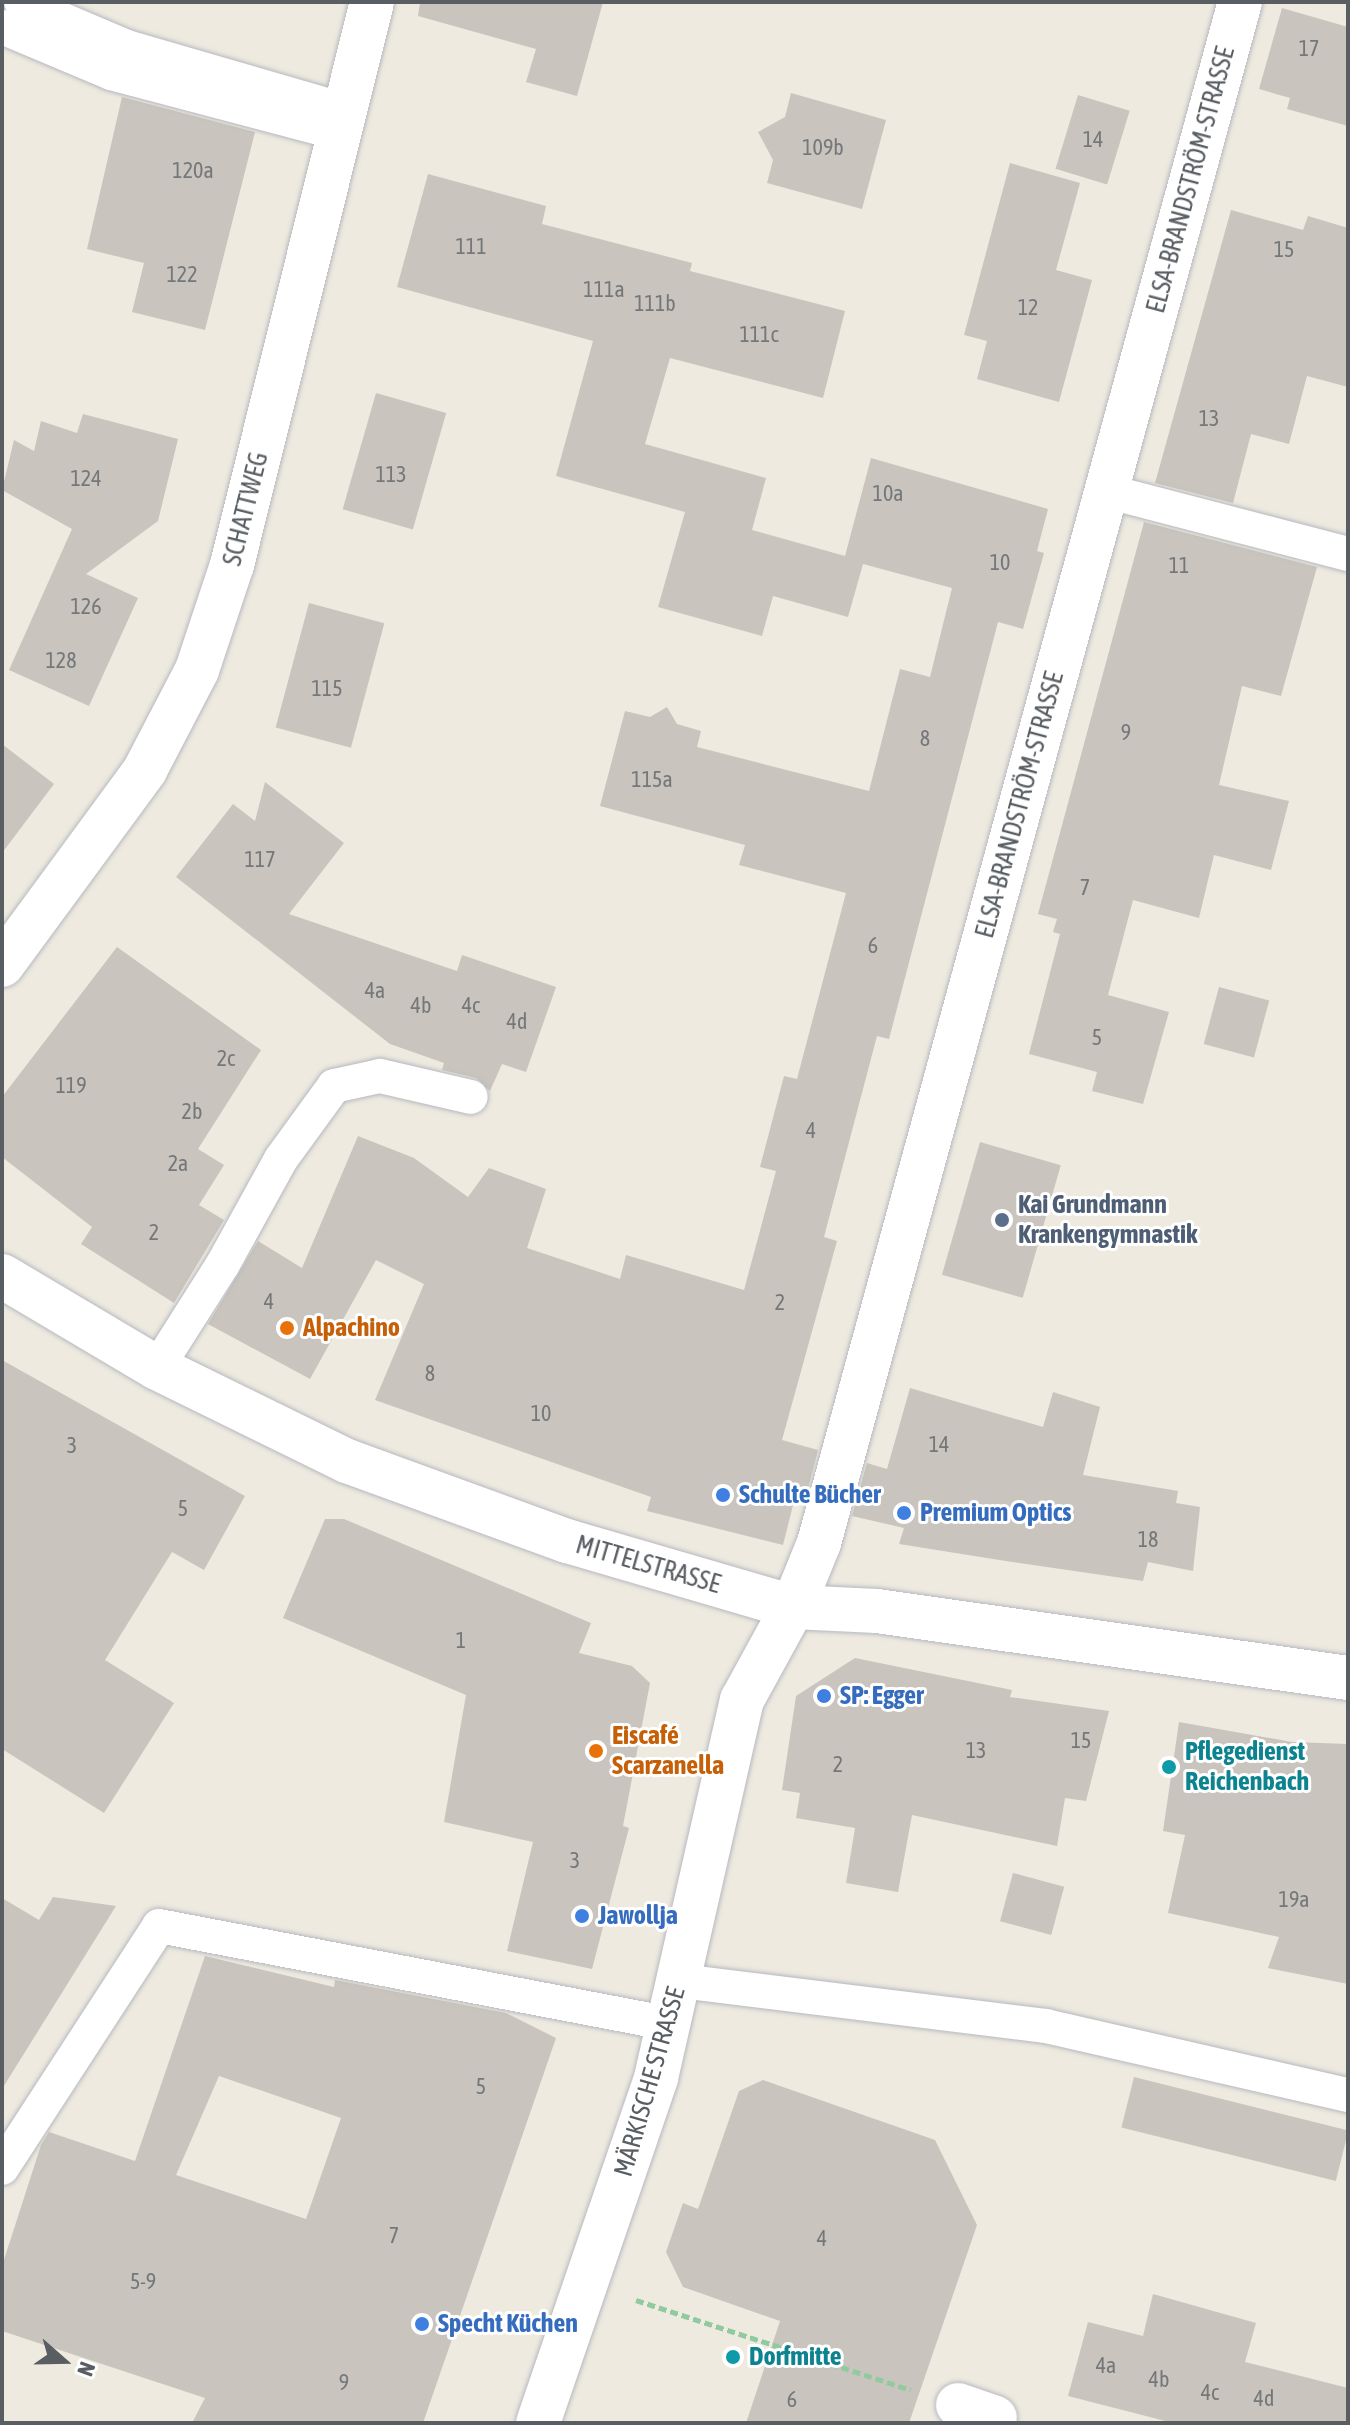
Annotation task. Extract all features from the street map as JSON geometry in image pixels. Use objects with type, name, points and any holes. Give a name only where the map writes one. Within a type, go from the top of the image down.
[{"type":"street","name":"SCHATTWEG","points":[[2,965],[145,770],[197,670],[232,565],[372,2]]},
{"type":"street","name":"ELSA-BRANDSTRÖM-STRASSE","points":[[793,1607],[819,1543],[1240,2]]},
{"type":"street","name":"MITTELSTRASSE","points":[[2,1276],[157,1368],[347,1461],[567,1541],[793,1607],[877,1611],[1348,1678]]},
{"type":"street","name":"MÄRKISCHE STRASSE","points":[[538,2423],[671,2024],[742,1700],[793,1607]]},
{"type":"lane","points":[[21,2],[127,47],[341,121]]},
{"type":"lane","points":[[2,27],[111,73],[341,121]]},
{"type":"lane","points":[[1106,491],[1348,554]]},
{"type":"lane","points":[[157,1368],[297,1134],[334,1086],[380,1076],[471,1097]]},
{"type":"lane","points":[[2,2168],[159,1926],[671,2024]]},
{"type":"lane","points":[[680,1981],[1046,2026],[1348,2095]]},
{"type":"path","points":[[585,2284],[990,2417]]},
{"type":"building","points":[[420,2],[603,2],[577,96],[526,82],[536,49],[418,16]]},
{"type":"building","points":[[1282,8],[1348,27],[1348,126],[1287,109],[1290,98],[1259,89]]},
{"type":"building","points":[[791,93],[886,120],[862,209],[767,183],[773,160],[758,132],[785,117]]},
{"type":"building","points":[[1078,95],[1130,111],[1107,184],[1055,169]]},
{"type":"building","points":[[122,97],[255,132],[205,330],[132,312],[144,263],[87,249]]},
{"type":"building","points":[[1010,163],[1080,183],[1056,270],[1092,280],[1059,402],[977,379],[987,341],[964,335]]},
{"type":"building","points":[[428,174],[546,206],[542,224],[692,263],[690,271],[845,311],[823,398],[670,358],[645,444],[766,478],[752,530],[845,556],[871,458],[1048,509],[1037,551],[1044,553],[1023,629],[998,622],[889,1039],[877,1036],[824,1237],[837,1241],[782,1440],[818,1450],[804,1504],[794,1501],[783,1545],[647,1511],[651,1497],[375,1400],[424,1284],[376,1260],[310,1379],[208,1324],[258,1241],[302,1268],[358,1136],[414,1158],[468,1197],[489,1168],[546,1189],[527,1248],[620,1279],[626,1255],[744,1290],[776,1171],[760,1167],[784,1076],[797,1079],[846,893],[739,865],[745,845],[600,806],[625,711],[650,717],[667,707],[677,724],[701,731],[697,747],[869,791],[900,669],[930,677],[952,588],[863,564],[848,617],[773,596],[762,636],[658,607],[685,512],[556,476],[593,341],[397,287]]},
{"type":"building","points":[[1231,210],[1303,230],[1308,216],[1348,228],[1348,387],[1307,376],[1289,444],[1251,434],[1233,503],[1155,483]]},
{"type":"building","points":[[376,393],[446,413],[413,529],[343,509]]},
{"type":"building","points":[[83,414],[178,439],[158,521],[86,574],[138,598],[89,706],[9,670],[72,529],[2,490],[14,440],[34,451],[41,421],[77,433]]},
{"type":"building","points":[[1144,522],[1317,567],[1281,696],[1242,686],[1219,785],[1289,801],[1271,870],[1214,855],[1199,918],[1133,900],[1108,995],[1169,1012],[1143,1104],[1092,1091],[1097,1072],[1029,1054],[1060,934],[1053,932],[1057,919],[1038,914]]},
{"type":"building","points":[[309,603],[384,623],[351,748],[276,728]]},
{"type":"building","points":[[2,744],[54,784],[2,853]]},
{"type":"building","points":[[265,782],[344,843],[289,914],[457,971],[462,955],[556,987],[526,1072],[502,1064],[490,1091],[476,1078],[442,1070],[444,1063],[390,1044],[176,877],[233,804],[255,821]]},
{"type":"building","points":[[117,947],[261,1050],[198,1149],[224,1165],[199,1205],[224,1220],[174,1303],[81,1244],[92,1227],[2,1157],[2,1097]]},
{"type":"building","points":[[1219,987],[1269,1000],[1254,1057],[1204,1044]]},
{"type":"building","name":"Kai Grundmann Krankengymnastik","points":[[980,1142],[1061,1165],[1023,1298],[942,1275]]},
{"type":"building","points":[[2,1360],[245,1496],[204,1570],[172,1552],[105,1660],[174,1703],[104,1813],[2,1749]]},
{"type":"building","points":[[910,1388],[1043,1427],[1053,1392],[1100,1407],[1083,1475],[1178,1491],[1176,1503],[1200,1507],[1193,1571],[1148,1562],[1143,1581],[899,1544],[904,1528],[852,1516],[867,1463],[887,1469]]},
{"type":"building","points":[[325,1519],[344,1519],[591,1623],[579,1653],[632,1666],[650,1683],[623,1826],[629,1828],[592,1969],[507,1951],[533,1842],[444,1822],[466,1695],[283,1618]]},
{"type":"building","points":[[855,1658],[1012,1690],[1010,1697],[1109,1711],[1086,1801],[1065,1798],[1057,1846],[912,1815],[898,1892],[846,1883],[855,1828],[796,1818],[800,1793],[782,1790],[796,1696]]},
{"type":"building","points":[[1179,1722],[1292,1742],[1348,1744],[1348,1984],[1268,1968],[1279,1937],[1168,1913],[1185,1835],[1163,1831]]},
{"type":"building","points":[[1013,1873],[1064,1887],[1051,1935],[1000,1921]]},
{"type":"building","points":[[53,1897],[116,1906],[2,2089],[2,1898],[39,1920]]},
{"type":"building","points":[[205,1956],[334,1987],[335,1980],[506,2013],[556,2038],[423,2423],[192,2423],[205,2398],[2,2331],[2,2266],[41,2145],[49,2132],[135,2161]],"holes":[[[219,2076],[341,2118],[306,2219],[176,2175]]]},
{"type":"building","points":[[1134,2077],[1348,2130],[1336,2181],[1121,2127]]},
{"type":"building","points":[[763,2080],[935,2140],[977,2225],[909,2423],[746,2423],[780,2321],[683,2287],[666,2252],[683,2203],[698,2209],[739,2091]]},
{"type":"building","points":[[1153,2294],[1256,2323],[1245,2362],[1348,2388],[1348,2423],[1173,2423],[1068,2396],[1088,2322],[1143,2336]]},
{"type":"place","name":"Kai Grundmann Krankengymnastik","points":[[1002,1220]]},
{"type":"place","name":"Alpachino","points":[[287,1328]]},
{"type":"place","name":"Schulte Bücher","points":[[723,1495]]},
{"type":"place","name":"Premium Optics","points":[[904,1513]]},
{"type":"place","name":"SP: Egger","points":[[824,1696]]},
{"type":"place","name":"Eiscafé Scarzanella","points":[[596,1751]]},
{"type":"place","name":"Pflegedienst Reichenbach","points":[[1169,1767]]},
{"type":"place","name":"Jawollja","points":[[582,1916]]},
{"type":"place","name":"Specht Küchen","points":[[422,2324]]},
{"type":"place","name":"Dorfmitte","points":[[733,2357]]}]
